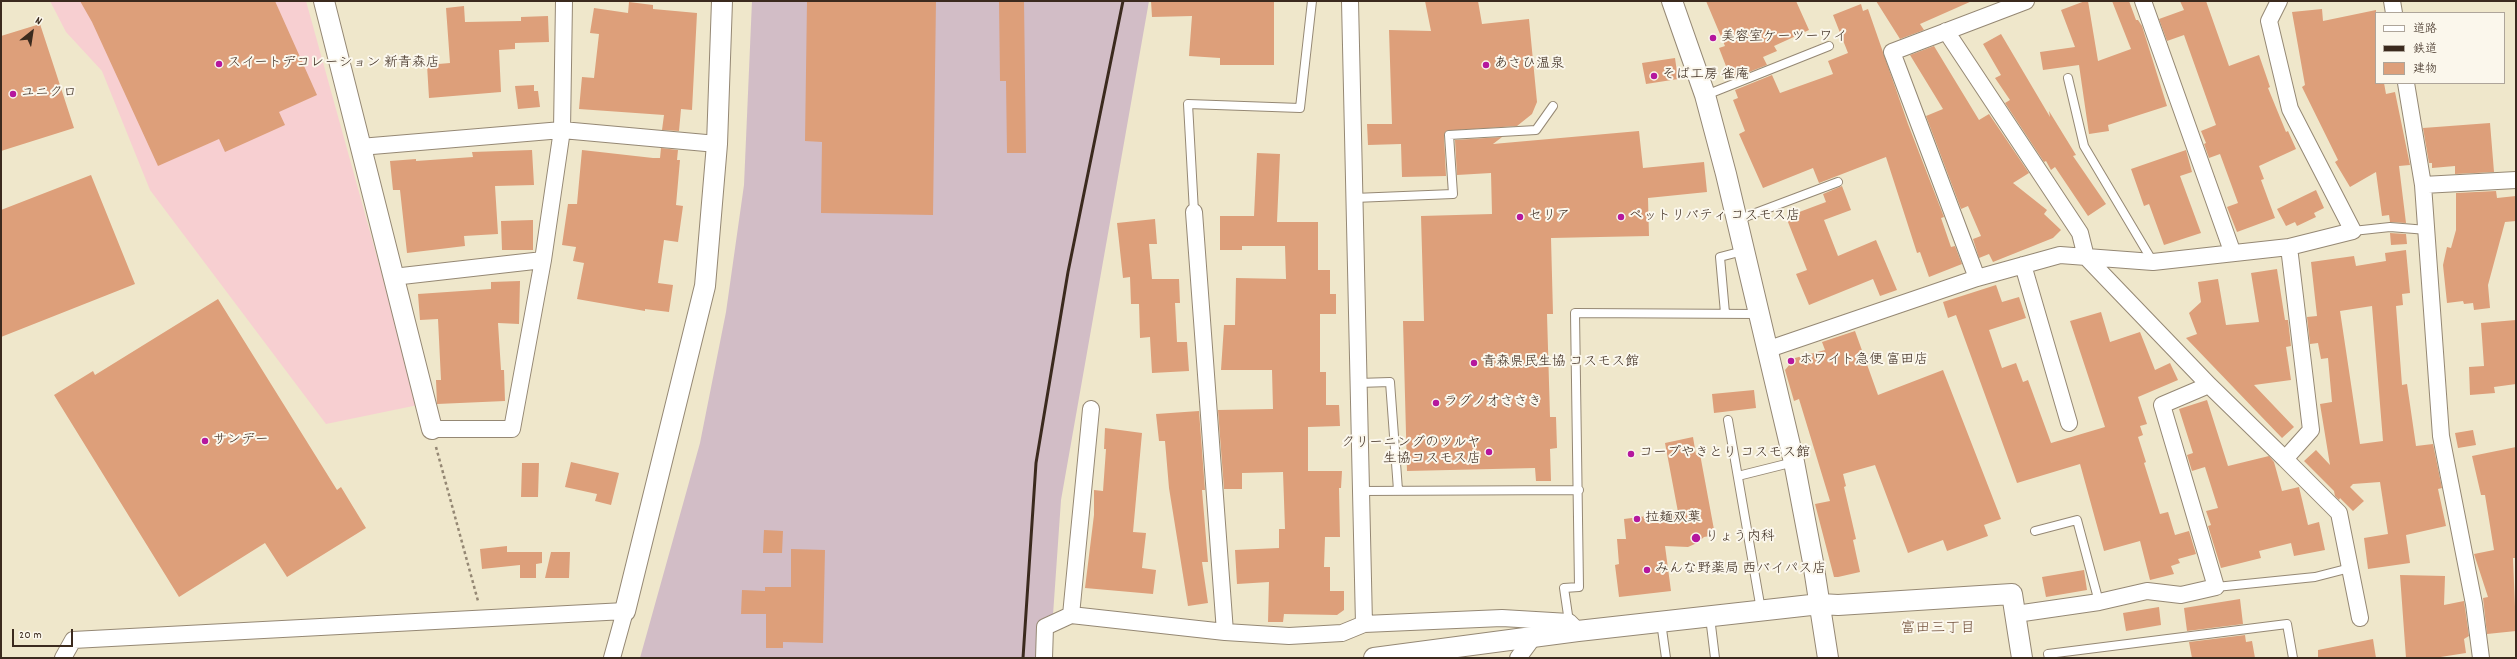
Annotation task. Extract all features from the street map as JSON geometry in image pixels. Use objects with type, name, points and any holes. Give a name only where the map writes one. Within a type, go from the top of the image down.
[{"type":"street","points":[[324,1],[332,25],[360,147],[432,429],[512,429],[543,260],[562,130],[564,1]]},
{"type":"street","points":[[612,658],[679,398],[705,286],[718,144],[722,1]]},
{"type":"street","points":[[1350,1],[1364,624]]},
{"type":"street","points":[[1672,1],[1705,96],[1794,462],[1820,604],[1828,658]]},
{"type":"street","points":[[1977,278],[1892,52],[2026,1]]},
{"type":"street","points":[[2143,1],[2232,251]]},
{"type":"street","points":[[1766,350],[1977,278],[2060,255],[2153,262],[2232,251],[2289,247],[2353,231],[2290,109],[2269,21],[2279,1]]},
{"type":"street","points":[[2392,1],[2394,12]]},
{"type":"street","points":[[1946,31],[2080,233],[2086,257],[2209,385],[2339,513],[2360,618]]},
{"type":"street","points":[[2406,84],[2423,185],[2441,436],[2474,604],[2481,658]]},
{"type":"street","points":[[360,147],[562,130],[718,144]]},
{"type":"street","points":[[2423,185],[2516,180]]},
{"type":"street","points":[[1194,212],[1226,632]]},
{"type":"street","points":[[2285,459],[2311,430],[2289,247]]},
{"type":"street","points":[[393,277],[543,260]]},
{"type":"street","points":[[2023,265],[2069,423]]},
{"type":"street","points":[[2016,614],[2099,602],[2147,591],[2181,595],[2216,587],[2162,405],[2209,385]]},
{"type":"street","points":[[1071,615],[1091,409]]},
{"type":"street","points":[[1044,658],[1044,627],[1071,615],[1226,632],[1289,636],[1342,633],[1364,624],[1502,618],[1573,627],[1661,622],[1820,604],[1838,605],[2012,594],[2022,658]]},
{"type":"street","points":[[63,658],[73,640],[625,611]]},
{"type":"street","points":[[1374,658],[1532,639],[1573,627]]},
{"type":"street","points":[[1518,658],[1532,639]]},
{"type":"lane","points":[[1194,212],[1188,104],[1300,108],[1312,1]]},
{"type":"lane","points":[[1705,96],[1829,46]]},
{"type":"lane","points":[[2068,78],[2084,146],[2153,262]]},
{"type":"lane","points":[[1354,198],[1453,194],[1449,135],[1536,130],[1553,106]]},
{"type":"lane","points":[[1736,220],[1838,182]]},
{"type":"lane","points":[[2353,231],[2390,227],[2427,230]]},
{"type":"lane","points":[[1725,314],[1720,257],[1743,252]]},
{"type":"lane","points":[[1573,627],[1564,588],[1579,587],[1579,490],[1575,313],[1757,314]]},
{"type":"lane","points":[[1358,383],[1390,382],[1398,490]]},
{"type":"lane","points":[[1728,420],[1761,610]]},
{"type":"lane","points":[[1738,476],[1794,462]]},
{"type":"lane","points":[[1361,491],[1579,490]]},
{"type":"lane","points":[[2035,531],[2076,520],[2099,602]]},
{"type":"lane","points":[[2216,587],[2315,577],[2350,568]]},
{"type":"lane","points":[[1709,616],[1716,658]]},
{"type":"lane","points":[[1661,622],[1666,658]]},
{"type":"lane","points":[[2049,658],[2048,654],[2287,624],[2293,658]]},
{"type":"path","points":[[432,429],[482,618]]},
{"type":"shaded area","points":[[50,1],[306,1],[418,405],[326,424],[150,190],[102,71],[66,32]]},
{"type":"shaded area","points":[[752,1],[1149,1],[1061,500],[1050,658],[640,658],[700,443],[726,312],[744,185]]},
{"type":"building","points":[[80,1],[275,1],[317,95],[279,112],[285,125],[225,152],[219,139],[158,166],[92,22]]},
{"type":"building","points":[[807,1],[936,1],[933,215],[821,213],[822,142],[805,141]]},
{"type":"building","points":[[999,1],[1024,1],[1026,153],[1007,153],[1006,81],[1000,81]]},
{"type":"building","points":[[1151,1],[1274,1],[1274,65],[1220,65],[1220,58],[1189,56],[1192,16],[1152,17]]},
{"type":"building","points":[[1425,1],[1478,1],[1482,24],[1529,19],[1537,102],[1532,114],[1517,126],[1446,131],[1444,135],[1446,176],[1402,177],[1401,144],[1368,145],[1367,124],[1392,124],[1389,30],[1431,31]]},
{"type":"building","points":[[1706,1],[1796,1],[1809,30],[1774,46],[1777,51],[1763,57],[1767,65],[1731,79],[1719,48],[1725,46]]},
{"type":"building","points":[[1876,1],[1972,1],[1920,24],[1924,30],[1900,39]]},
{"type":"building","points":[[2088,1],[2098,61],[2131,49],[2112,1],[2129,1],[2136,20],[2138,20],[2142,26],[2167,106],[2108,125],[2109,131],[2089,134],[2079,65],[2043,70],[2040,52],[2075,47],[2061,10]]},
{"type":"building","points":[[2180,1],[2206,1],[2229,66],[2259,55],[2270,87],[2268,88],[2286,132],[2288,131],[2296,149],[2259,166],[2264,179],[2261,180],[2275,218],[2237,232],[2227,207],[2238,203],[2220,154],[2209,158],[2204,144],[2206,143],[2201,131],[2216,125],[2184,35],[2167,41],[2159,19],[2184,10]]},
{"type":"building","points":[[629,2],[653,5],[653,9],[697,13],[692,110],[681,109],[679,131],[662,130],[664,115],[579,109],[582,77],[594,78],[599,34],[590,33],[594,8],[628,13]]},
{"type":"building","points":[[1861,4],[1863,11],[1868,9],[1908,124],[1944,217],[1941,218],[1951,247],[1955,246],[1962,264],[1929,277],[1920,252],[1917,253],[1886,157],[1819,183],[1813,168],[1763,188],[1739,134],[1745,131],[1733,100],[1738,98],[1735,90],[1772,75],[1780,93],[1833,74],[1828,61],[1848,53],[1833,15]]},
{"type":"building","points":[[464,6],[465,22],[521,21],[521,17],[548,16],[549,42],[515,43],[515,49],[499,50],[501,92],[429,98],[427,65],[450,63],[446,8]]},
{"type":"building","points":[[2322,9],[2323,21],[2376,10],[2375,84],[2384,84],[2386,94],[2395,92],[2410,165],[2399,166],[2406,223],[2390,222],[2389,215],[2382,216],[2376,172],[2350,187],[2335,162],[2338,160],[2302,87],[2305,85],[2292,12]]},
{"type":"building","points":[[40,24],[74,128],[1,151],[1,36]]},
{"type":"building","points":[[2001,34],[2050,117],[2049,111],[2076,155],[2073,156],[2106,204],[2088,216],[2055,167],[2051,170],[2046,161],[2044,162],[2005,103],[2010,100],[1995,78],[2001,75],[1983,44]]},
{"type":"building","points":[[1934,46],[1979,120],[1989,114],[2029,173],[2013,183],[2047,210],[2044,214],[2061,230],[2053,238],[1993,262],[1989,254],[1979,258],[1973,239],[1981,236],[1968,206],[1961,209],[1926,116],[1943,109],[1910,55]]},
{"type":"building","points":[[1675,58],[1678,79],[1646,84],[1642,63]]},
{"type":"building","points":[[534,85],[534,91],[538,91],[540,107],[518,109],[515,86]]},
{"type":"building","points":[[2490,123],[2494,172],[2455,174],[2455,166],[2432,168],[2432,163],[2429,163],[2423,128]]},
{"type":"building","points":[[1639,131],[1643,168],[1704,162],[1707,192],[1648,198],[1649,236],[1551,238],[1553,314],[1547,314],[1550,417],[1556,417],[1557,448],[1550,449],[1551,481],[1536,481],[1535,468],[1407,471],[1403,321],[1424,321],[1421,216],[1492,214],[1491,173],[1457,175],[1455,140],[1502,137],[1493,144]]},
{"type":"building","points":[[661,148],[678,150],[677,160],[680,160],[676,205],[683,206],[678,242],[664,240],[658,283],[673,285],[669,312],[645,309],[645,311],[577,299],[584,263],[573,261],[576,247],[562,245],[568,204],[577,204],[582,150],[660,158]]},
{"type":"building","points":[[532,150],[534,185],[495,186],[498,234],[464,236],[465,246],[407,253],[400,190],[393,190],[390,161],[416,159],[416,161],[473,157],[472,152]]},
{"type":"building","points":[[2186,150],[2192,172],[2180,176],[2201,233],[2164,245],[2149,204],[2144,206],[2131,169]]},
{"type":"building","points":[[1257,153],[1280,154],[1277,222],[1318,222],[1318,270],[1330,270],[1330,294],[1336,294],[1336,314],[1320,314],[1320,372],[1326,372],[1326,405],[1339,405],[1340,426],[1308,427],[1308,471],[1342,471],[1341,488],[1339,488],[1340,537],[1325,537],[1324,567],[1330,567],[1330,591],[1344,591],[1344,610],[1337,615],[1284,614],[1283,622],[1268,622],[1269,582],[1237,584],[1235,550],[1279,548],[1279,529],[1285,529],[1283,472],[1242,473],[1242,489],[1224,489],[1218,410],[1273,409],[1272,370],[1221,370],[1224,325],[1235,325],[1236,278],[1286,279],[1285,246],[1242,246],[1242,250],[1220,250],[1220,216],[1254,216]]},
{"type":"building","points":[[91,175],[135,284],[1,337],[1,210]]},
{"type":"building","points":[[1842,186],[1851,210],[1824,220],[1838,256],[1876,240],[1897,290],[1880,296],[1873,279],[1809,305],[1796,274],[1807,270],[1786,217],[1826,202],[1823,194]]},
{"type":"building","points":[[2316,190],[2324,208],[2314,213],[2316,217],[2297,226],[2295,222],[2286,226],[2277,209]]},
{"type":"building","points":[[2496,191],[2497,198],[2516,196],[2516,221],[2505,222],[2488,285],[2490,308],[2474,310],[2473,303],[2464,304],[2463,301],[2447,303],[2443,265],[2447,247],[2451,248],[2456,230],[2456,193]]},
{"type":"building","points":[[1155,219],[1157,244],[1149,244],[1152,279],[1179,279],[1180,303],[1175,303],[1177,342],[1187,342],[1189,371],[1152,373],[1150,337],[1140,338],[1139,304],[1131,304],[1130,277],[1123,278],[1117,223]]},
{"type":"building","points":[[533,220],[533,250],[502,250],[501,221]]},
{"type":"building","points":[[2390,233],[2406,234],[2407,244],[2391,245]]},
{"type":"building","points":[[2406,250],[2410,293],[2402,294],[2403,305],[2396,306],[2402,385],[2407,384],[2416,446],[2433,444],[2442,488],[2438,489],[2446,526],[2406,535],[2410,563],[2368,569],[2364,538],[2388,534],[2380,482],[2353,484],[2350,487],[2364,501],[2353,511],[2340,498],[2339,500],[2335,496],[2334,491],[2304,461],[2316,450],[2330,465],[2320,404],[2332,402],[2328,358],[2321,359],[2318,343],[2310,344],[2307,317],[2317,316],[2311,262],[2354,256],[2356,266],[2386,261],[2385,253]],"holes":[[[2372,306],[2383,441],[2360,444],[2340,311]]]},
{"type":"building","points":[[2277,269],[2285,320],[2288,320],[2291,346],[2286,347],[2291,380],[2254,385],[2294,427],[2282,438],[2186,338],[2197,334],[2189,313],[2201,302],[2198,282],[2218,279],[2226,325],[2259,322],[2251,273]]},
{"type":"building","points":[[520,281],[519,324],[498,323],[501,370],[504,370],[505,401],[437,404],[436,380],[441,380],[438,319],[420,320],[418,294],[491,289],[491,282]]},
{"type":"building","points":[[1996,285],[2002,302],[2019,297],[2026,318],[1989,330],[2002,368],[2016,363],[2023,382],[2028,380],[2051,443],[2105,427],[2070,321],[2101,312],[2110,342],[2140,332],[2155,370],[2170,363],[2178,380],[2138,397],[2147,424],[2140,426],[2143,435],[2138,437],[2146,462],[2144,463],[2160,514],[2168,512],[2175,535],[2189,531],[2196,554],[2178,559],[2180,563],[2171,566],[2174,574],[2150,580],[2140,541],[2104,551],[2080,464],[2017,483],[1956,315],[1948,318],[1943,302]]},
{"type":"building","points":[[218,299],[337,490],[341,487],[366,528],[287,577],[265,543],[179,597],[54,395],[93,371],[95,375]]},
{"type":"building","points":[[2516,320],[2516,384],[2494,387],[2495,393],[2470,395],[2469,367],[2484,366],[2481,323]]},
{"type":"building","points":[[1855,331],[1878,395],[1943,370],[2001,519],[1984,525],[1988,536],[1947,551],[1943,540],[1908,553],[1875,465],[1843,474],[1846,486],[1844,487],[1856,539],[1853,540],[1860,572],[1834,577],[1815,504],[1830,501],[1799,399],[1794,401],[1785,370],[1795,358],[1825,350],[1822,342]]},
{"type":"building","points":[[1754,390],[1756,408],[1714,413],[1712,394]]},
{"type":"building","points":[[2207,400],[2228,466],[2269,456],[2274,462],[2282,491],[2299,487],[2308,525],[2319,522],[2325,550],[2294,556],[2291,543],[2259,551],[2261,558],[2221,568],[2208,526],[2211,525],[2206,511],[2218,508],[2205,467],[2192,471],[2187,455],[2193,453],[2179,409]]},
{"type":"building","points":[[1199,411],[1205,490],[1202,490],[1208,562],[1202,562],[1208,603],[1188,606],[1169,488],[1165,441],[1159,441],[1156,414]]},
{"type":"building","points":[[1105,428],[1142,433],[1133,532],[1146,533],[1142,568],[1156,570],[1153,594],[1085,588],[1094,515],[1094,490],[1103,491],[1106,449],[1104,449]]},
{"type":"building","points":[[2473,430],[2476,445],[2458,448],[2455,433]]},
{"type":"building","points":[[1693,437],[1696,455],[1700,454],[1715,535],[1704,537],[1697,543],[1688,547],[1665,546],[1671,591],[1619,597],[1615,565],[1619,564],[1617,539],[1626,539],[1624,519],[1678,512],[1665,443]]},
{"type":"building","points":[[2516,447],[2516,558],[2513,558],[2516,631],[2487,634],[2483,598],[2488,597],[2474,554],[2494,550],[2485,495],[2481,495],[2472,456]]},
{"type":"building","points":[[571,462],[619,473],[611,505],[595,501],[597,494],[565,487]]},
{"type":"building","points":[[522,463],[539,463],[538,497],[521,497]]},
{"type":"building","points":[[764,530],[783,531],[782,553],[763,553]]},
{"type":"building","points":[[507,546],[507,552],[542,552],[542,563],[536,564],[536,578],[520,578],[520,565],[482,569],[480,549]]},
{"type":"building","points":[[791,549],[825,550],[823,643],[783,642],[783,648],[766,648],[766,614],[741,614],[742,590],[765,591],[765,587],[791,587]]},
{"type":"building","points":[[551,552],[570,552],[569,578],[545,578]]},
{"type":"building","points":[[2084,570],[2087,590],[2046,597],[2042,577]]},
{"type":"building","points":[[2400,575],[2445,576],[2444,605],[2464,601],[2469,636],[2464,639],[2466,653],[2434,658],[2406,658]]},
{"type":"building","points":[[2240,599],[2243,624],[2187,631],[2184,608]]},
{"type":"building","points":[[2159,607],[2161,625],[2126,631],[2123,613]]},
{"type":"building","points":[[2245,635],[2246,642],[2252,641],[2255,658],[2192,658],[2189,642]]},
{"type":"building","points":[[2373,639],[2376,658],[2318,658],[2318,650]]},
{"type":"railway","points":[[1023,658],[1036,463],[1068,272],[1123,1]]},
{"type":"place","name":"美容室ケーツーワイ","points":[[1713,38]]},
{"type":"place","name":"スイートデコレーション 新青森店","points":[[219,64]]},
{"type":"place","name":"あさひ温泉","points":[[1486,65]]},
{"type":"place","name":"そば工房 雀庵","points":[[1654,76]]},
{"type":"place","name":"ユニクロ","points":[[13,94]]},
{"type":"place","name":"セリア","points":[[1520,217]]},
{"type":"place","name":"ペットリバティ コスモス店","points":[[1621,217]]},
{"type":"place","name":"ホワイト急便 富田店","points":[[1791,361]]},
{"type":"place","name":"青森県民生協 コスモス館","points":[[1474,363]]},
{"type":"place","name":"ラグノオささき","points":[[1436,403]]},
{"type":"place","name":"サンデー","points":[[205,441]]},
{"type":"place","name":"クリーニングのツルヤ 生協コスモス店","points":[[1489,452]]},
{"type":"place","name":"コープやきとり コスモス館","points":[[1631,454]]},
{"type":"place","name":"拉麺双葉","points":[[1637,519]]},
{"type":"place","name":"りょう内科","points":[[1696,538]]},
{"type":"place","name":"みんな野薬局 西バイパス店","points":[[1647,570]]},
{"type":"district","name":"富田三丁目","points":[[1938,630]]}]
